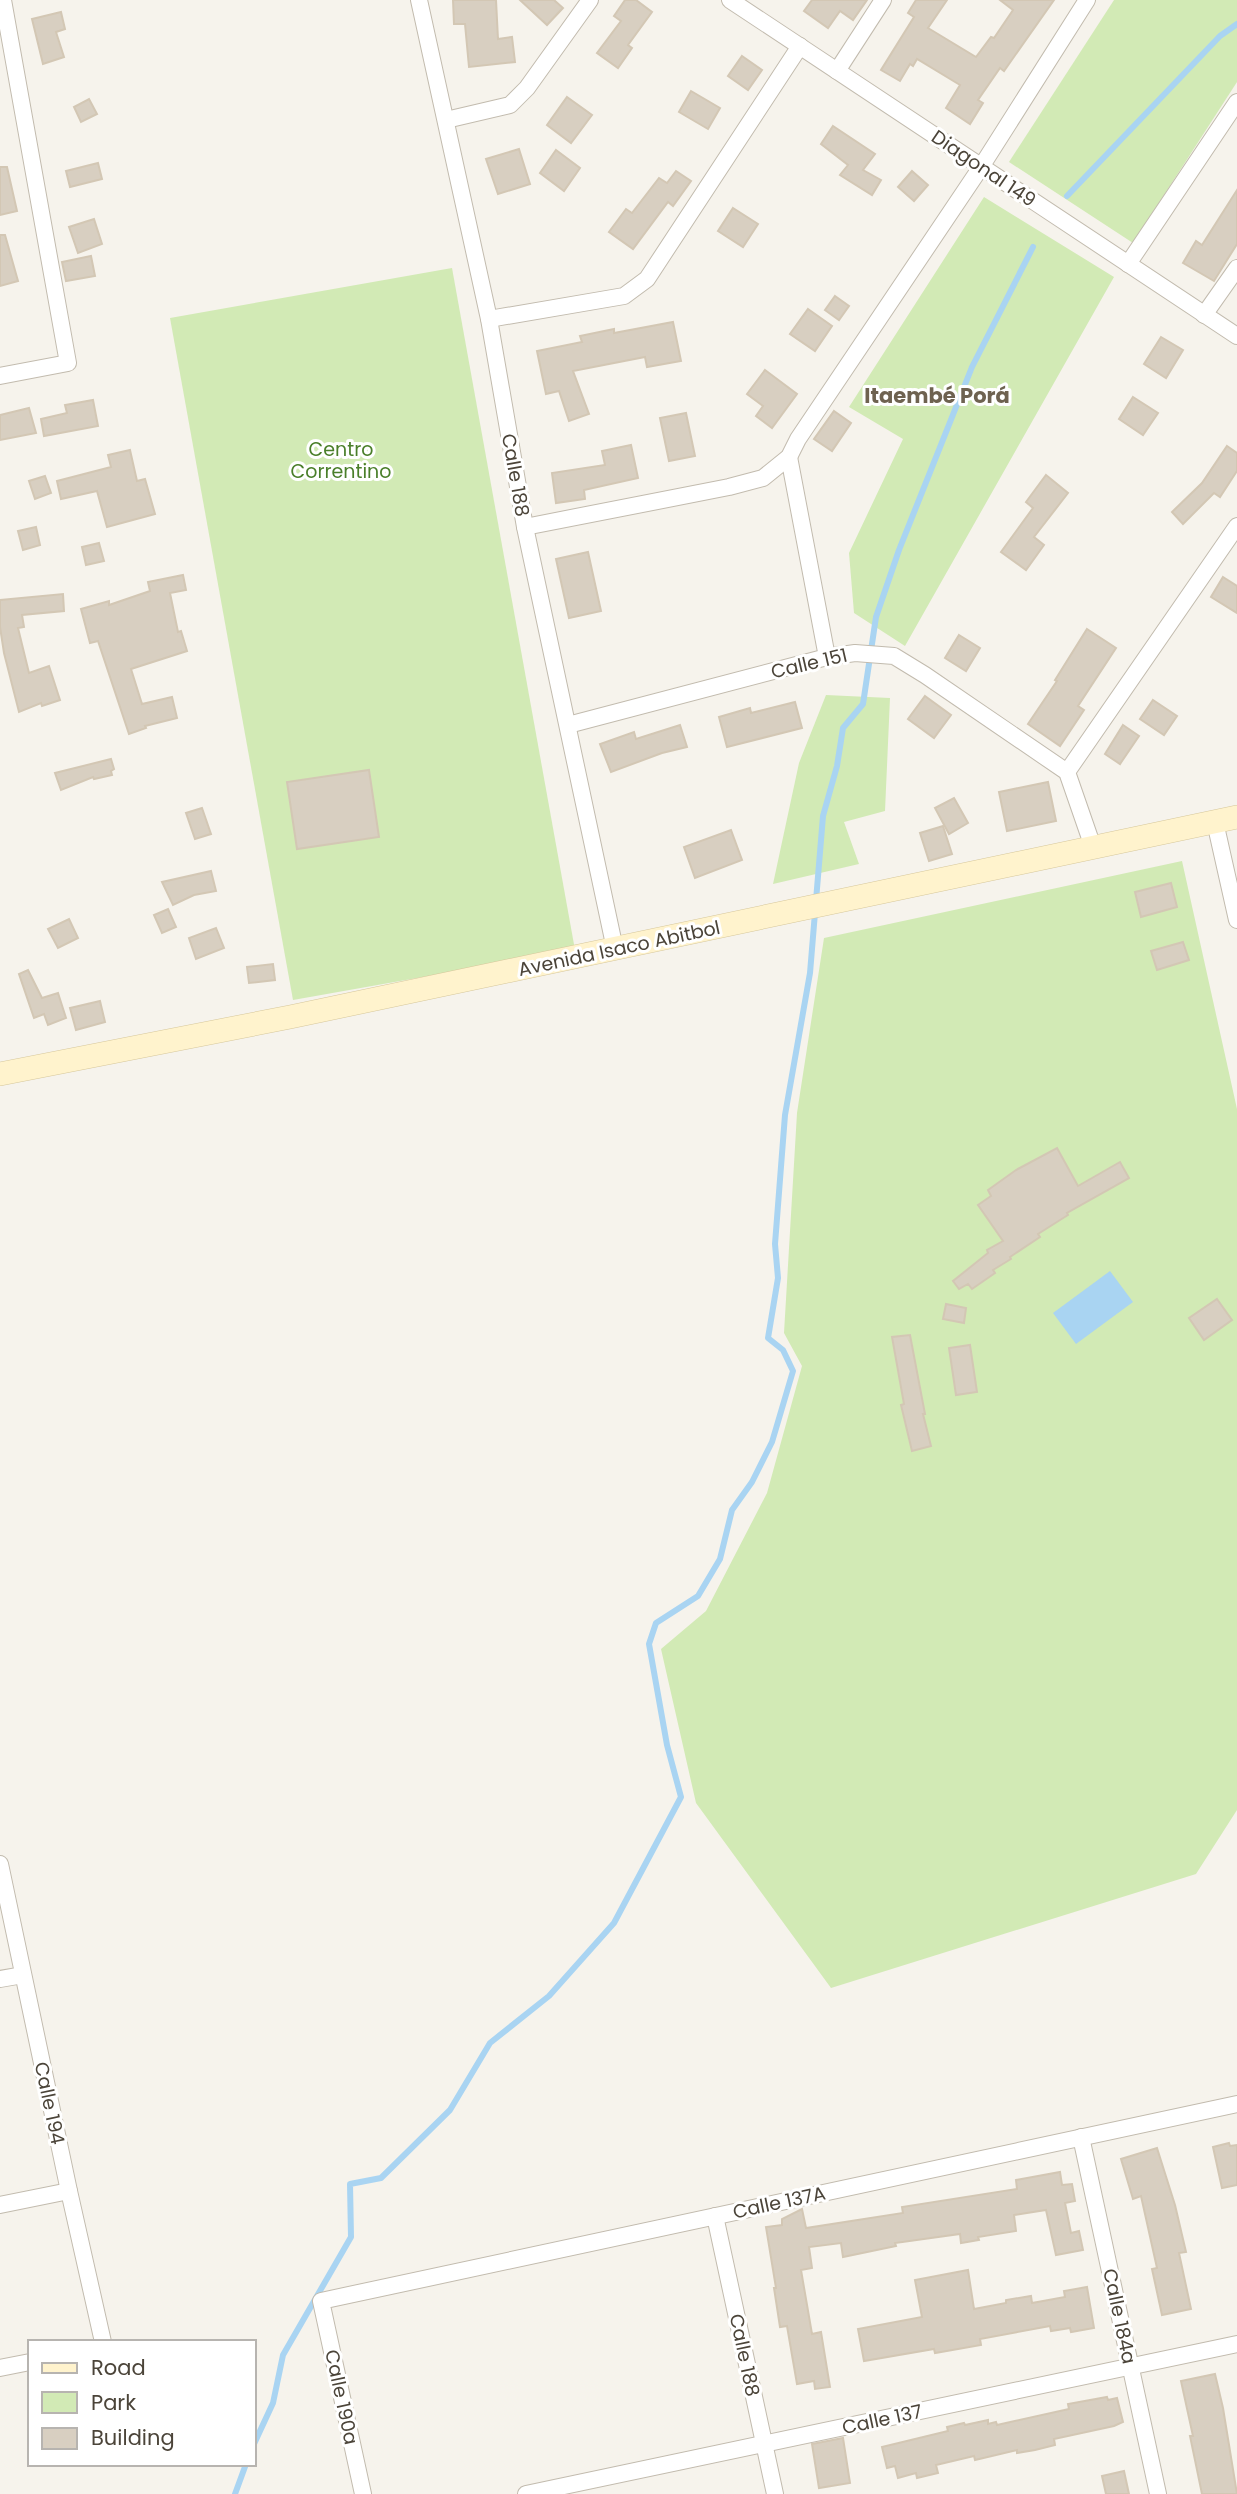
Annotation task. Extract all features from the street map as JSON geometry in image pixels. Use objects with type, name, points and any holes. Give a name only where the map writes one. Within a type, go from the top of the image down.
[{"type":"main road","name":"Avenida Isaco Abitbol","points":[[0,1074],[290,1017],[1226,819]]},
{"type":"street","points":[[0,376],[68,363],[3,0]]},
{"type":"street","name":"Calle 188","points":[[419,0],[489,319],[524,527],[615,949]]},
{"type":"street","points":[[446,120],[510,105],[527,88],[590,0]]},
{"type":"street","name":"Diagonal 149","points":[[730,0],[1237,337]]},
{"type":"street","points":[[837,71],[883,0]]},
{"type":"street","points":[[524,527],[729,487],[763,478],[789,457],[798,439],[981,167],[1087,0]]},
{"type":"street","points":[[489,319],[624,296],[647,279],[800,46]]},
{"type":"street","points":[[1128,264],[1237,102]]},
{"type":"street","points":[[1204,315],[1237,268]]},
{"type":"street","points":[[789,457],[827,657]]},
{"type":"street","points":[[1093,847],[1068,772],[1237,526]]},
{"type":"street","name":"Calle 151","points":[[568,725],[827,657],[855,653],[894,656],[1068,772]]},
{"type":"street","points":[[1226,819],[1237,920]]},
{"type":"street","name":"Calle 194","points":[[0,1864],[103,2340]]},
{"type":"street","points":[[0,1979],[23,1975]]},
{"type":"street","name":"Calle 137A","points":[[321,2301],[1237,2104]]},
{"type":"street","name":"Calle 184a","points":[[1081,2137],[1158,2494]]},
{"type":"street","points":[[0,2205],[69,2191]]},
{"type":"street","name":"Calle 188","points":[[715,2216],[775,2494]]},
{"type":"street","name":"Calle 190a","points":[[321,2301],[363,2494]]},
{"type":"street","name":"Calle 137","points":[[526,2494],[568,2490],[765,2444],[1237,2344]]},
{"type":"street","points":[[0,2368],[28,2362]]},
{"type":"green space","points":[[1114,0],[1237,0],[1237,82],[1133,243],[1009,162]]},
{"type":"green space","points":[[984,197],[1114,277],[905,646],[854,613],[849,553],[903,439],[849,407]]},
{"type":"green space","name":"Centro Correntino","points":[[452,268],[575,950],[293,1000],[170,318]]},
{"type":"green space","points":[[826,695],[890,698],[885,811],[844,822],[859,864],[773,884],[799,763]]},
{"type":"green space","points":[[1182,861],[1237,1109],[1237,1810],[1196,1874],[831,1988],[696,1803],[661,1649],[706,1611],[767,1493],[802,1366],[784,1333],[797,1113],[824,938]]},
{"type":"water","points":[[1110,1271],[1133,1302],[1076,1344],[1053,1313]]},
{"type":"building","points":[[453,0],[496,0],[498,39],[512,37],[515,62],[469,67],[465,24],[454,24]]},
{"type":"building","points":[[520,0],[554,0],[563,8],[547,25]]},
{"type":"building","points":[[625,0],[636,0],[652,12],[628,45],[632,48],[618,68],[597,53],[621,21],[614,16]]},
{"type":"building","points":[[812,0],[867,0],[853,20],[840,11],[828,28],[804,11]]},
{"type":"building","points":[[916,0],[947,0],[928,28],[976,57],[991,37],[994,38],[1013,10],[1000,0],[1054,0],[1004,71],[1000,68],[978,100],[983,103],[970,124],[946,108],[960,85],[917,59],[913,66],[910,64],[900,81],[881,70],[914,17],[908,13]]},
{"type":"building","points":[[61,12],[65,29],[56,32],[64,57],[43,64],[32,19]]},
{"type":"building","points":[[742,56],[762,70],[748,90],[728,76]]},
{"type":"building","points":[[691,91],[720,108],[708,129],[679,112]]},
{"type":"building","points":[[567,97],[592,115],[571,143],[547,125]]},
{"type":"building","points":[[89,99],[97,114],[81,122],[74,107]]},
{"type":"building","points":[[833,126],[875,154],[863,170],[881,180],[872,195],[840,175],[848,165],[821,144]]},
{"type":"building","points":[[519,149],[530,184],[498,194],[486,159]]},
{"type":"building","points":[[556,150],[580,168],[564,191],[540,173]]},
{"type":"building","points":[[98,163],[102,179],[70,187],[66,171]]},
{"type":"building","points":[[0,167],[7,167],[17,211],[0,215]]},
{"type":"building","points":[[676,171],[691,181],[673,206],[668,202],[633,249],[609,232],[626,209],[632,213],[659,178],[667,183]]},
{"type":"building","points":[[912,171],[928,185],[914,201],[898,187]]},
{"type":"building","points":[[1237,190],[1237,244],[1214,281],[1183,263],[1196,241],[1202,245]]},
{"type":"building","points":[[733,208],[758,224],[743,247],[718,231]]},
{"type":"building","points":[[94,219],[102,244],[78,253],[69,227]]},
{"type":"building","points":[[0,235],[5,235],[18,281],[0,286]]},
{"type":"building","points":[[91,256],[95,276],[66,281],[62,262]]},
{"type":"building","points":[[835,296],[849,306],[839,320],[825,310]]},
{"type":"building","points":[[808,309],[832,326],[815,351],[790,334]]},
{"type":"building","points":[[673,322],[681,361],[647,367],[645,357],[573,371],[589,414],[569,421],[559,391],[546,394],[537,351],[582,342],[580,336]]},
{"type":"building","points":[[1161,337],[1183,350],[1166,378],[1144,364]]},
{"type":"building","points":[[765,370],[797,394],[772,428],[756,416],[763,406],[747,394]]},
{"type":"building","points":[[1133,397],[1158,413],[1143,435],[1119,419]]},
{"type":"building","points":[[93,400],[98,426],[44,436],[41,419],[67,413],[65,405]]},
{"type":"building","points":[[29,408],[36,433],[0,440],[0,415]]},
{"type":"building","points":[[834,411],[851,423],[832,451],[814,439]]},
{"type":"building","points":[[686,413],[695,456],[669,461],[660,418]]},
{"type":"building","points":[[631,445],[638,478],[584,490],[585,499],[556,503],[552,473],[605,465],[602,451]]},
{"type":"building","points":[[1227,446],[1237,453],[1237,471],[1220,497],[1214,493],[1183,524],[1172,512],[1202,483]]},
{"type":"building","points":[[130,450],[137,481],[145,479],[155,514],[107,527],[97,491],[61,499],[57,481],[111,467],[108,455]]},
{"type":"building","points":[[1046,475],[1068,493],[1034,537],[1044,545],[1026,570],[1001,552],[1033,508],[1026,502]]},
{"type":"building","points":[[45,476],[51,493],[35,499],[29,481]]},
{"type":"building","points":[[36,527],[40,545],[23,550],[18,531]]},
{"type":"building","points":[[99,543],[104,561],[86,565],[82,547]]},
{"type":"building","points":[[588,552],[601,611],[569,618],[556,559]]},
{"type":"building","points":[[183,575],[186,590],[170,593],[178,632],[181,631],[187,651],[131,669],[142,704],[172,697],[177,718],[145,726],[146,728],[129,734],[98,641],[90,643],[81,609],[109,601],[109,605],[150,591],[148,582]]},
{"type":"building","points":[[1223,577],[1237,586],[1237,613],[1211,597]]},
{"type":"building","points":[[63,594],[64,611],[22,615],[24,627],[18,628],[29,673],[49,666],[60,700],[42,706],[41,703],[19,712],[4,653],[0,600]]},
{"type":"building","points":[[1087,629],[1116,648],[1078,706],[1084,710],[1060,746],[1028,724]]},
{"type":"building","points":[[959,635],[980,648],[966,671],[945,658]]},
{"type":"building","points":[[925,696],[951,715],[934,738],[908,719]]},
{"type":"building","points":[[1153,700],[1177,716],[1164,735],[1140,719]]},
{"type":"building","points":[[795,702],[802,728],[727,747],[719,717],[750,708],[751,713]]},
{"type":"building","points":[[680,725],[687,747],[662,753],[611,772],[600,744],[634,732],[636,739]]},
{"type":"building","points":[[1123,725],[1139,736],[1120,764],[1105,754]]},
{"type":"building","points":[[111,759],[114,769],[111,771],[112,775],[93,777],[61,790],[55,773]]},
{"type":"building","points":[[369,770],[379,837],[297,849],[287,782]]},
{"type":"building","points":[[1048,782],[1056,821],[1007,831],[999,792]]},
{"type":"building","points":[[954,798],[968,823],[949,834],[935,808]]},
{"type":"building","points":[[202,808],[211,834],[195,839],[186,813]]},
{"type":"building","points":[[943,826],[952,854],[929,861],[920,833]]},
{"type":"building","points":[[731,830],[742,860],[695,878],[684,847]]},
{"type":"building","points":[[211,871],[216,891],[194,895],[173,905],[162,882]]},
{"type":"building","points":[[1171,883],[1177,907],[1141,917],[1135,892]]},
{"type":"building","points":[[168,909],[176,927],[162,933],[154,915]]},
{"type":"building","points":[[69,919],[78,938],[58,948],[48,929]]},
{"type":"building","points":[[216,928],[224,948],[196,959],[189,938]]},
{"type":"building","points":[[1183,942],[1189,960],[1157,970],[1151,951]]},
{"type":"building","points":[[273,964],[275,980],[249,983],[247,967]]},
{"type":"building","points":[[28,970],[42,998],[58,993],[66,1018],[48,1025],[44,1014],[34,1018],[19,974]]},
{"type":"building","points":[[100,1001],[105,1022],[76,1030],[70,1008]]},
{"type":"building","points":[[1057,1148],[1078,1186],[1120,1162],[1129,1178],[1067,1213],[1068,1215],[1038,1234],[1040,1237],[993,1270],[995,1273],[972,1289],[968,1284],[959,1289],[953,1281],[988,1253],[987,1250],[1003,1241],[978,1205],[991,1196],[988,1190],[1016,1170]]},
{"type":"building","points":[[1217,1299],[1232,1320],[1204,1340],[1189,1318]]},
{"type":"building","points":[[946,1304],[966,1308],[964,1323],[943,1319]]},
{"type":"building","points":[[910,1335],[931,1446],[912,1451],[901,1405],[904,1404],[892,1337]]},
{"type":"building","points":[[970,1345],[977,1392],[956,1395],[949,1348]]},
{"type":"building","points":[[1229,2143],[1230,2146],[1237,2145],[1237,2185],[1222,2188],[1213,2147]]},
{"type":"building","points":[[1157,2148],[1186,2252],[1179,2253],[1191,2309],[1162,2315],[1152,2269],[1157,2268],[1141,2196],[1133,2199],[1121,2159]]},
{"type":"building","points":[[1060,2172],[1062,2185],[1072,2184],[1075,2201],[1065,2203],[1071,2233],[1079,2231],[1083,2250],[1056,2255],[1046,2210],[1014,2215],[1016,2231],[978,2237],[979,2240],[961,2243],[960,2234],[895,2243],[896,2246],[843,2257],[841,2243],[809,2247],[812,2268],[801,2270],[812,2334],[821,2332],[830,2387],[815,2389],[814,2381],[797,2384],[787,2326],[780,2327],[766,2227],[782,2225],[782,2219],[802,2209],[806,2228],[903,2213],[902,2207],[1017,2189],[1016,2180]]},
{"type":"building","points":[[968,2270],[974,2309],[1031,2296],[1032,2303],[1065,2297],[1064,2291],[1087,2287],[1094,2328],[1071,2332],[1070,2328],[1051,2331],[1050,2326],[980,2339],[981,2345],[935,2353],[934,2349],[864,2361],[858,2329],[922,2317],[915,2280]]},
{"type":"building","points":[[1215,2374],[1237,2494],[1202,2494],[1190,2436],[1193,2436],[1181,2381]]},
{"type":"building","points":[[1107,2397],[1108,2400],[1117,2398],[1123,2422],[1114,2426],[1054,2439],[1055,2445],[1035,2450],[1017,2453],[1017,2450],[975,2460],[974,2456],[936,2465],[938,2473],[917,2478],[916,2473],[898,2478],[895,2466],[887,2468],[882,2447],[948,2431],[947,2427],[964,2423],[965,2425],[988,2420],[988,2424],[996,2422],[997,2425],[1069,2409],[1068,2404]]},
{"type":"building","points":[[843,2438],[850,2483],[819,2488],[812,2444]]},
{"type":"building","points":[[1124,2471],[1129,2494],[1106,2494],[1102,2476]]},
{"type":"waterway","points":[[1067,196],[1220,36],[1237,24]]},
{"type":"waterway","points":[[256,2440],[273,2403],[283,2355],[351,2237],[350,2184],[381,2178],[450,2110],[490,2043],[549,1996],[614,1923],[681,1797],[667,1745],[649,1644],[656,1623],[698,1596],[720,1559],[732,1510],[752,1482],[772,1442],[793,1371],[783,1350],[768,1338],[778,1278],[775,1244],[785,1115],[810,973],[823,816],[837,766],[843,728],[863,704],[876,617],[899,550],[972,367],[1033,247]]},
{"type":"waterway","points":[[235,2494],[245,2466]]},
{"type":"district","name":"Itaembé Porá","points":[[937,396]]}]
